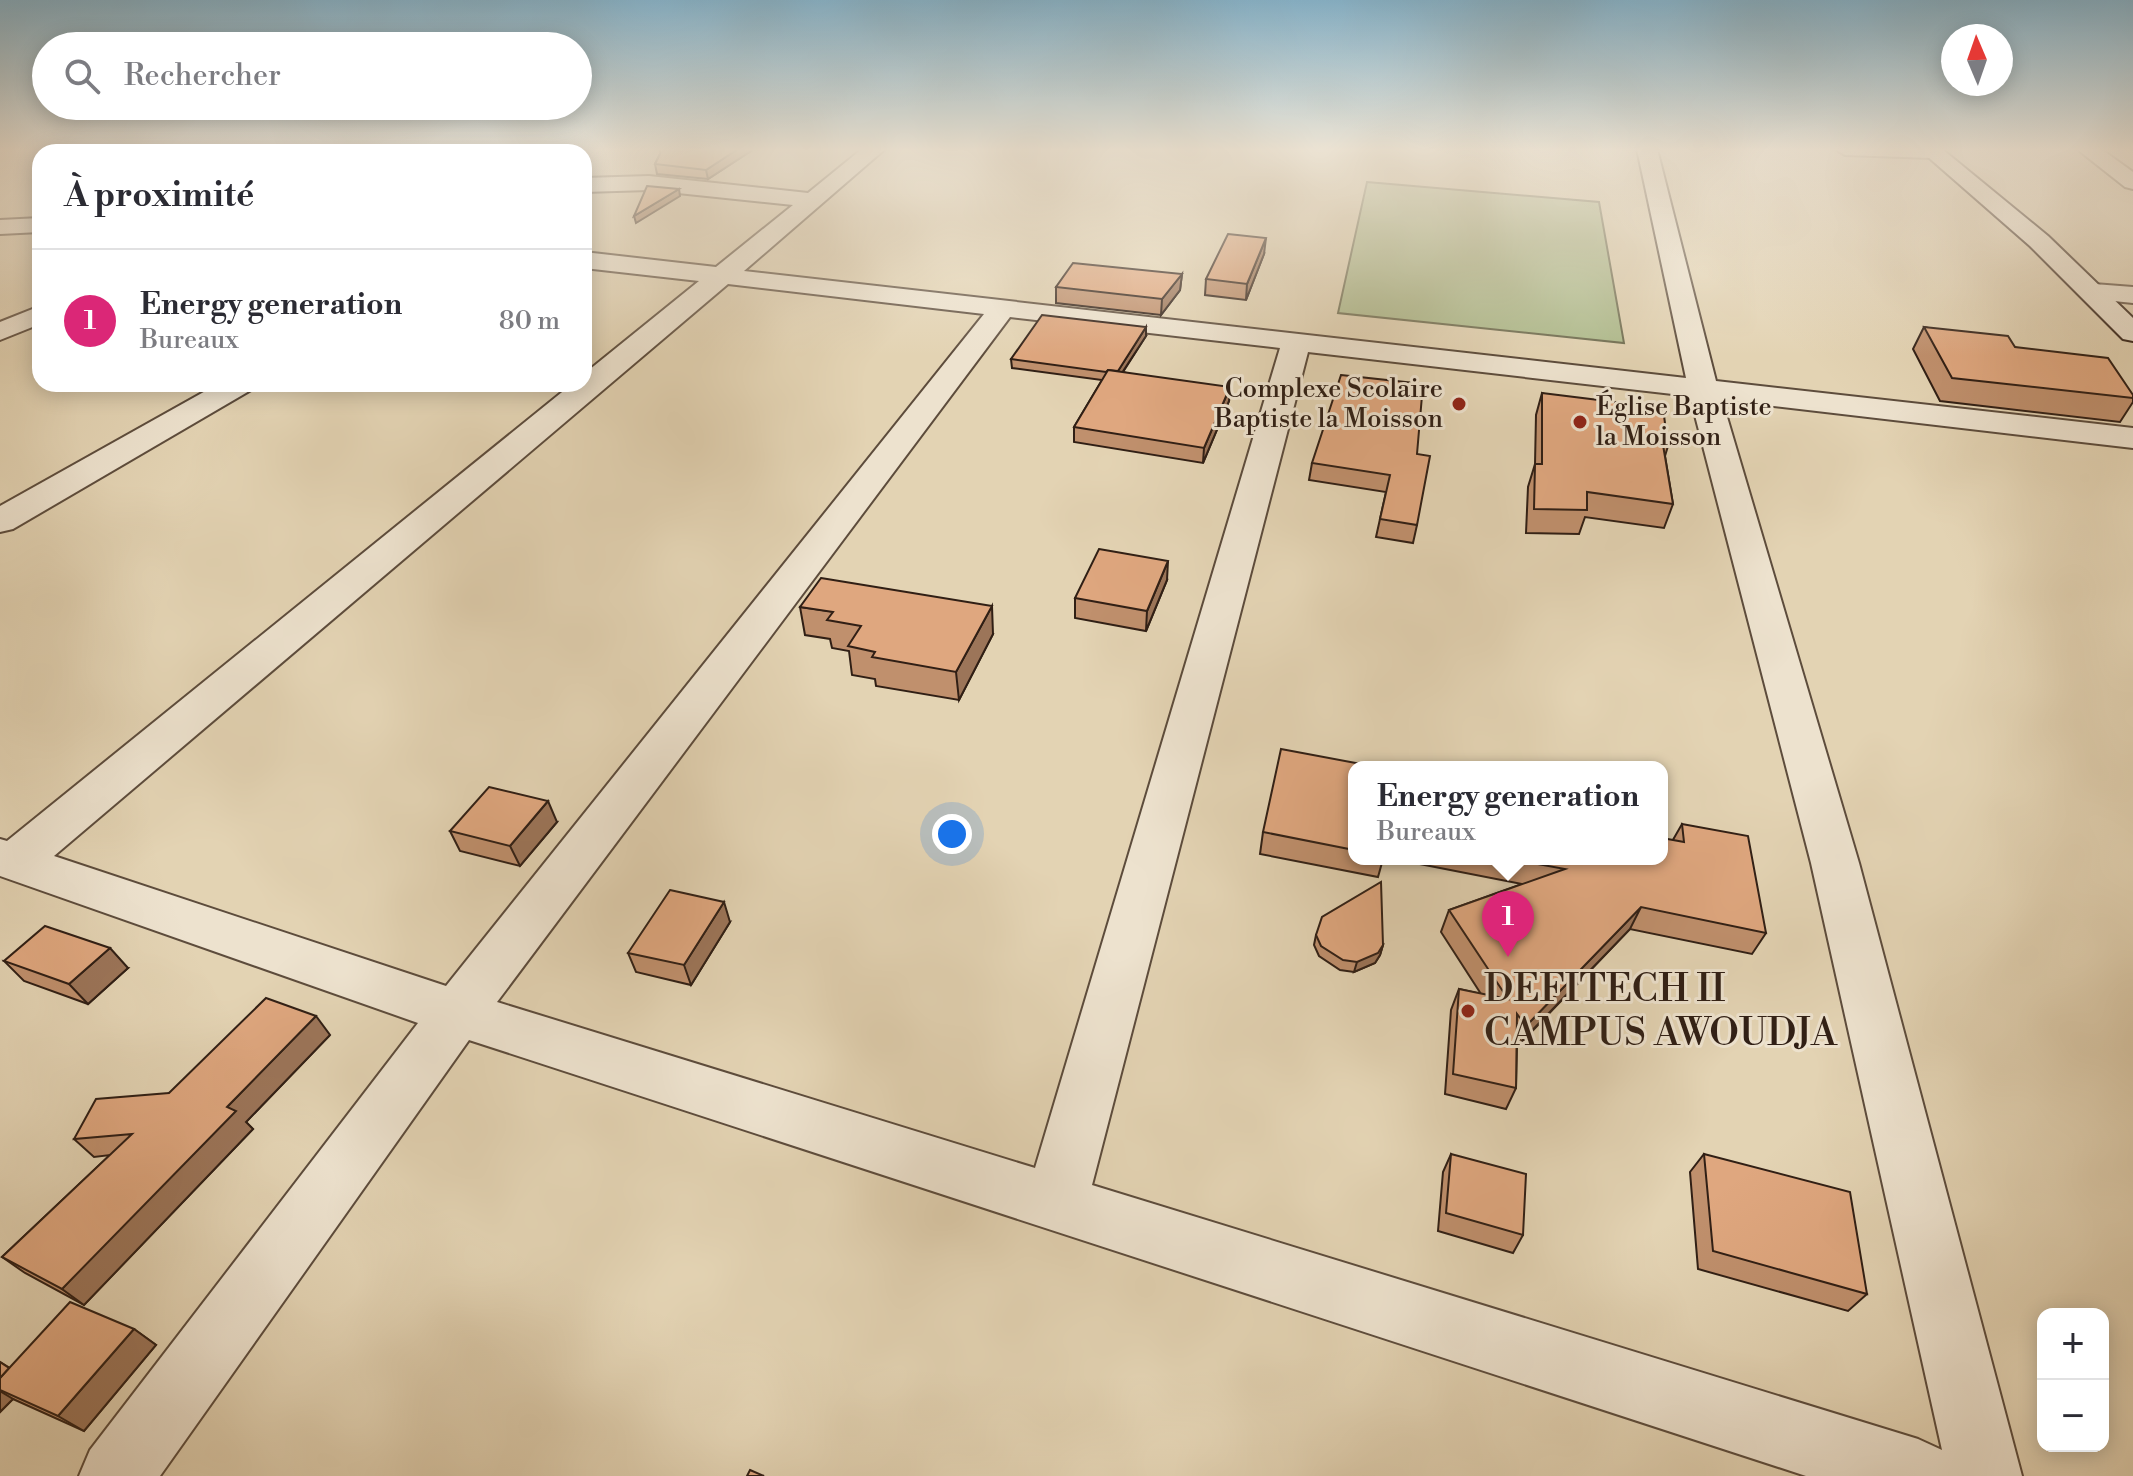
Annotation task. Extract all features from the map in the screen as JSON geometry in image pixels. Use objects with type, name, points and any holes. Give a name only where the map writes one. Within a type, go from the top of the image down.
[{"type":"street","points":[[592,381],[791,218]]},
{"type":"street","points":[[1663,218],[1703,388],[1835,863],[1985,1476]]},
{"type":"street","points":[[2011,218],[2094,292],[2133,333]]},
{"type":"street","points":[[0,227],[32,225]]},
{"type":"street","points":[[592,261],[2133,438]]},
{"type":"street","points":[[2094,292],[2133,295]]},
{"type":"street","points":[[116,1476],[457,1013],[1002,309]]},
{"type":"street","points":[[0,332],[32,318]]},
{"type":"street","points":[[1056,1203],[1296,343]]},
{"type":"street","points":[[0,521],[226,392]]},
{"type":"street","points":[[7,860],[578,392]]},
{"type":"street","points":[[7,860],[457,1013],[1918,1476]]},
{"type":"green space","points":[[1359,218],[1602,218],[1624,343],[1338,313]]},
{"type":"building","points":[[1228,234],[1266,238],[1247,284],[1206,279]]},
{"type":"building","points":[[1073,263],[1182,274],[1162,299],[1056,287]]},
{"type":"building","points":[[1042,315],[1146,327],[1118,371],[1011,359]]},
{"type":"building","points":[[1924,327],[2008,336],[2015,347],[2108,358],[2133,398],[1952,378]]},
{"type":"building","points":[[1108,370],[1230,387],[1204,448],[1074,427]]},
{"type":"building","points":[[1341,375],[1423,384],[1417,454],[1430,456],[1417,525],[1380,519],[1390,475],[1312,463]]},
{"type":"building","points":[[1542,393],[1663,408],[1668,446],[1663,445],[1673,504],[1587,492],[1587,510],[1534,509],[1535,464],[1542,464]]},
{"type":"building","points":[[1099,549],[1168,561],[1147,611],[1075,598]]},
{"type":"building","points":[[821,578],[992,606],[956,672],[872,657],[875,652],[848,646],[861,626],[827,620],[833,612],[800,607]]},
{"type":"building","points":[[1281,749],[1348,762],[1348,849],[1263,832]]},
{"type":"building","points":[[489,787],[548,801],[510,846],[450,831]]},
{"type":"building","points":[[1682,824],[1748,836],[1766,933],[1641,907],[1526,1026],[1517,1014],[1516,1088],[1453,1074],[1459,989],[1508,999],[1449,910],[1565,869],[1543,865],[1668,865],[1668,839],[1684,842]]},
{"type":"building","points":[[1381,882],[1383,945],[1378,953],[1357,962],[1343,960],[1321,946],[1316,935],[1322,917]]},
{"type":"building","points":[[670,890],[724,902],[684,965],[628,953]]},
{"type":"building","points":[[45,926],[110,948],[69,984],[4,961]]},
{"type":"building","points":[[266,998],[316,1016],[227,1107],[236,1111],[62,1289],[2,1257],[132,1134],[74,1139],[96,1099],[169,1093]]},
{"type":"building","points":[[1451,1154],[1526,1174],[1523,1235],[1446,1213]]},
{"type":"building","points":[[1704,1154],[1850,1192],[1867,1294],[1713,1251]]},
{"type":"building","points":[[70,1302],[134,1329],[58,1416],[0,1390],[0,1378]]},
{"type":"building","points":[[0,1362],[9,1368],[0,1378]]},
{"type":"building","points":[[750,1470],[764,1476],[747,1476]]},
{"type":"place","name":"Complexe Scolaire Baptiste la Moisson","points":[[1459,404]]},
{"type":"place","name":"Église Baptiste la Moisson","points":[[1580,422]]},
{"type":"place","name":"Energy generation","points":[[1508,957]]},
{"type":"place","name":"DEFITECH II CAMPUS AWOUDJA","points":[[1468,1011]]}]
